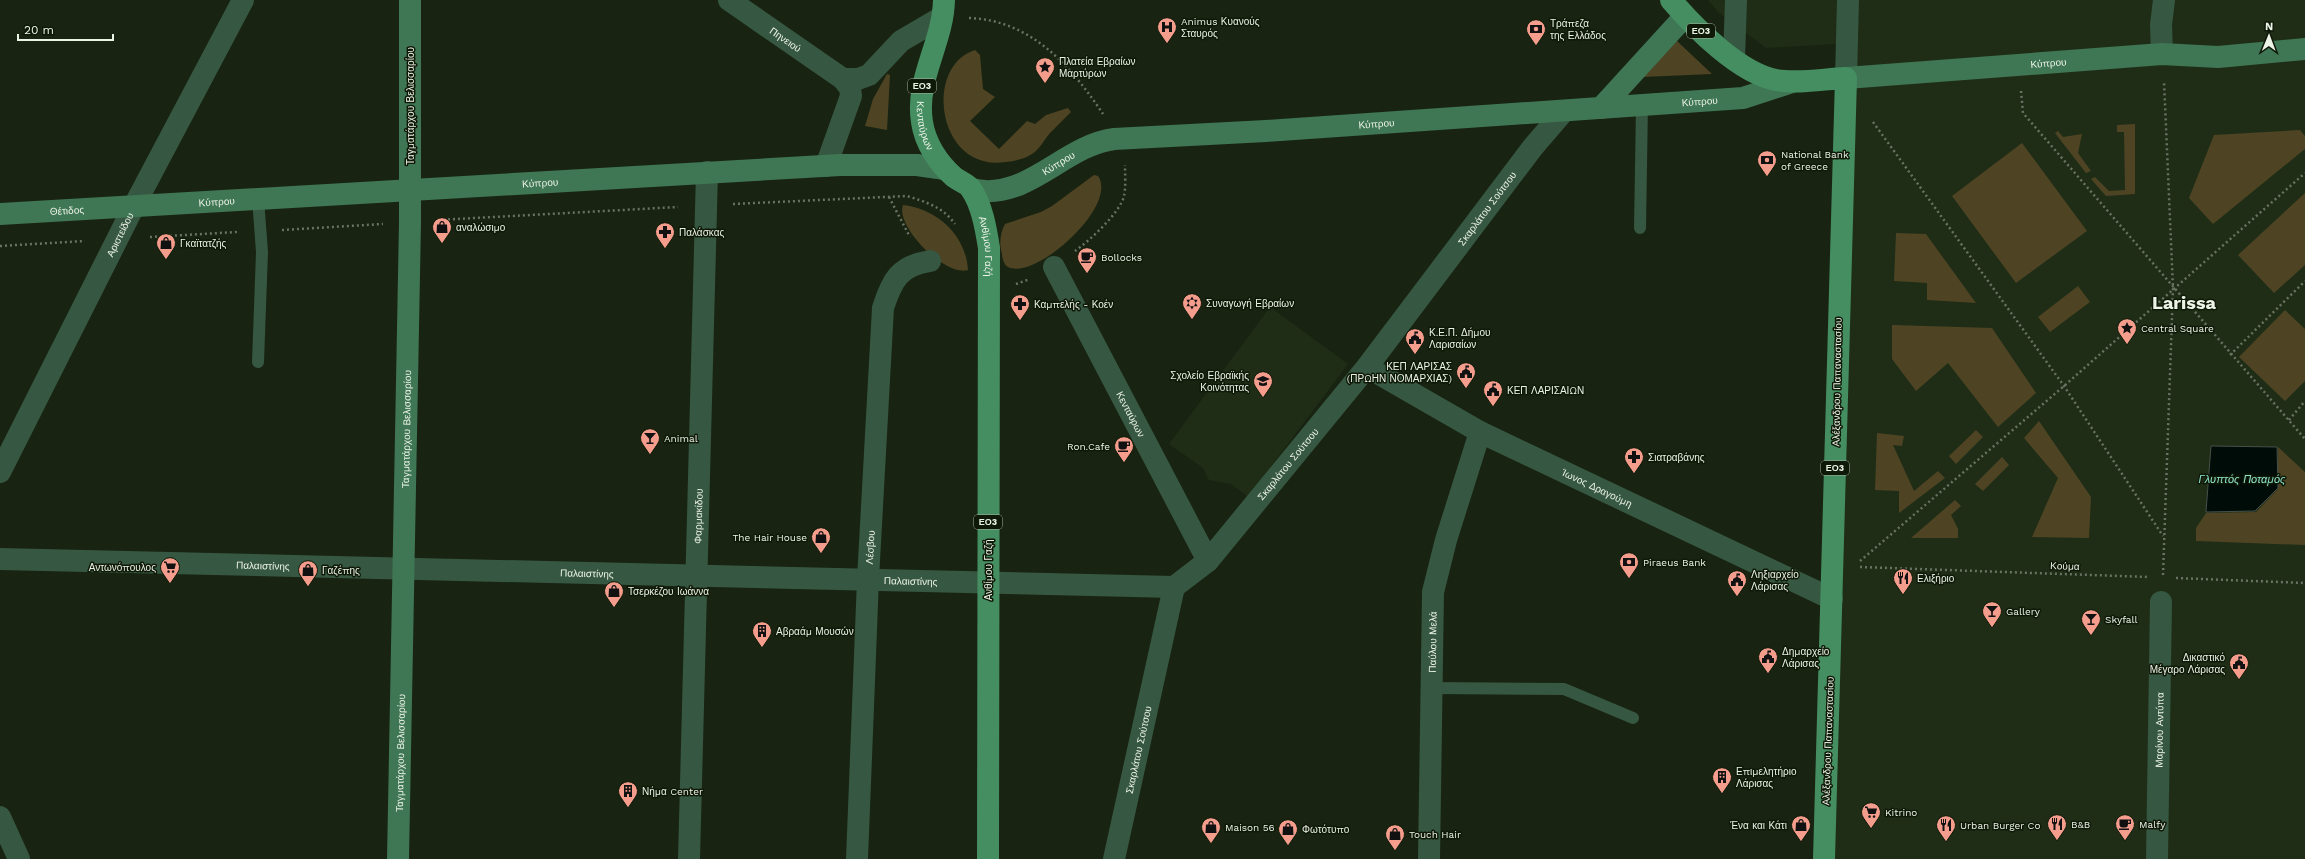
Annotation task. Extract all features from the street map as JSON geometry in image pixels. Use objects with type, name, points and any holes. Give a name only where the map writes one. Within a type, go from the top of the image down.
[{"type":"main road","name":"Κενταύρων","points":[[943,8],[931,62],[925,76],[920,100],[924,132],[930,146],[946,169],[971,189]]},
{"type":"main road","name":"ΕΟ3","points":[[1678,8],[1734,59]]},
{"type":"main road","name":"Κύπρου","points":[[1734,59],[1760,76],[1776,80],[1792,82],[1846,78]]},
{"type":"main road","name":"Αλέξανδρου Παπαναστασίου","points":[[1824,859],[1846,78]]},
{"type":"main road","name":"Ανθίμου Γαζή","points":[[971,189],[987,231],[989,248],[988,859]]},
{"type":"street","name":"Αριστείδου","points":[[0,472],[134,206],[243,0]]},
{"type":"street","name":"Ταγματάρχου Βελισσαρίου","points":[[398,859],[410,222],[410,0]]},
{"type":"street","name":"Πηνειού","points":[[728,0],[843,79]]},
{"type":"street","points":[[1734,59],[1736,0]]},
{"type":"street","name":"Αλέξανδρου Παπαναστασίου","points":[[1846,78],[1848,0]]},
{"type":"street","points":[[2162,54],[2161,25],[2164,0]]},
{"type":"street","points":[[843,79],[858,79],[869,75],[901,41],[943,8]]},
{"type":"street","points":[[1601,108],[1678,8]]},
{"type":"street","name":"Κύπρου","points":[[1846,78],[2162,54],[2218,57],[2305,49]]},
{"type":"street","points":[[826,166],[851,96],[850,88],[843,79]]},
{"type":"street","name":"Κύπρου","points":[[971,189],[995,192],[1023,184],[1087,146],[1100,141],[1120,138],[1258,132],[1743,98],[1792,82]]},
{"type":"street","name":"Σκαρλάτου Σούτσου","points":[[1114,859],[1174,587],[1208,561],[1367,367],[1533,147],[1564,111]]},
{"type":"street","name":"Κύπρου","points":[[134,206],[826,166],[917,164],[946,169]]},
{"type":"street","name":"Φαρμακίδου","points":[[689,859],[707,172]]},
{"type":"street","name":"Θέτιδος","points":[[0,214],[134,206]]},
{"type":"street","name":"Λέσβου","points":[[857,859],[868,579],[883,308],[888,292],[898,274],[912,264],[930,261]]},
{"type":"street","name":"Κενταύρων","points":[[1054,267],[1208,561]]},
{"type":"street","name":"Ίωνος Δραγούμη","points":[[1367,367],[1480,432],[1832,592]]},
{"type":"street","name":"Παύλου Μελά","points":[[1428,859],[1433,592],[1446,540],[1480,432]]},
{"type":"street","name":"Παλαιστίνης","points":[[0,559],[1174,587]]},
{"type":"street","name":"Μαρίνου Αντύπα","points":[[2157,859],[2161,602]]},
{"type":"street","points":[[0,817],[19,859]]},
{"type":"lane","points":[[1640,228],[1642,105]]},
{"type":"lane","points":[[258,199],[260,231],[258,362]]},
{"type":"lane","points":[[1431,688],[1564,689],[1633,718]]},
{"type":"path","points":[[943,8],[1008,24],[1025,33],[1064,62],[1074,73],[1120,138],[1126,163],[1124,196],[1112,216],[1086,243],[1054,267],[1008,288],[989,289]]},
{"type":"path","points":[[2161,602],[2173,288],[2162,54]]},
{"type":"path","points":[[2018,65],[2023,113],[2305,439]]},
{"type":"path","points":[[1870,118],[2064,386],[2163,536]]},
{"type":"path","points":[[1832,592],[1853,566],[2064,386],[2173,288],[2305,173]]},
{"type":"path","points":[[0,246],[706,205],[907,196],[930,204],[948,214],[959,230]]},
{"type":"path","points":[[2230,354],[2305,281]]},
{"type":"path","points":[[2288,420],[2305,401]]},
{"type":"path","name":"Κούμα","points":[[1853,566],[2305,583]]},
{"type":"shaded area","points":[[1708,0],[2305,0],[2305,859],[1835,859],[1853,43],[1766,48],[1718,12]]},
{"type":"shaded area","points":[[1677,41],[1712,74],[1643,77]]},
{"type":"shaded area","points":[[975,50],[980,55],[983,89],[995,97],[970,121],[999,149],[1027,121],[1035,124],[1046,115],[1068,108],[1071,112],[1050,133],[1037,150],[1029,156],[1019,160],[1006,162],[983,161],[965,151],[952,136],[945,116],[944,95],[948,76],[959,60]]},
{"type":"shaded area","points":[[887,74],[890,75],[887,130],[865,126],[873,99]]},
{"type":"shaded area","points":[[2135,124],[2135,194],[2106,196],[2091,179],[2095,177],[2109,191],[2125,190],[2124,132],[2117,132],[2117,125]]},
{"type":"shaded area","points":[[2300,130],[2305,136],[2305,149],[2213,224],[2189,198],[2214,135]]},
{"type":"shaded area","points":[[2058,131],[2063,137],[2082,134],[2078,153],[2091,171],[2086,173],[2055,133]]},
{"type":"shaded area","points":[[2022,143],[2087,231],[2016,283],[1952,196]]},
{"type":"shaded area","points":[[1094,175],[1098,176],[1101,189],[1097,205],[1086,222],[1071,238],[1054,252],[1036,263],[1020,268],[1008,267],[1004,263],[1000,242],[1005,224],[1041,212],[1052,206]]},
{"type":"shaded area","points":[[2305,193],[2305,265],[2274,293],[2238,255]]},
{"type":"shaded area","points":[[903,205],[927,212],[948,226],[956,235],[962,246],[966,257],[968,270],[958,270],[947,266],[924,248],[914,237],[907,225],[903,214]]},
{"type":"shaded area","points":[[1896,233],[1926,234],[1976,303],[1927,300],[1927,283],[1894,281]]},
{"type":"shaded area","points":[[2078,286],[2090,302],[2050,332],[2038,317]]},
{"type":"shaded area","name":"Σχολείο Εβραϊκής Κοινότητας","points":[[1270,307],[1348,364],[1248,497],[1231,484],[1209,480],[1203,468],[1169,444]]},
{"type":"shaded area","points":[[2285,310],[2305,329],[2305,381],[2285,401],[2239,357]]},
{"type":"shaded area","points":[[1892,325],[1992,328],[2036,393],[1998,427],[1948,363],[1916,391],[1892,359]]},
{"type":"shaded area","points":[[2039,421],[2091,497],[2089,538],[2032,537],[2058,478],[2024,438]]},
{"type":"shaded area","points":[[1976,430],[1983,437],[1956,464],[1949,456]]},
{"type":"shaded area","points":[[1877,433],[1904,436],[1902,446],[1893,445],[1914,491],[1938,471],[1945,478],[1899,513],[1899,491],[1875,490]]},
{"type":"shaded area","points":[[2278,447],[2305,472],[2305,545],[2196,541],[2196,528],[2206,513],[2256,512],[2278,489]]},
{"type":"shaded area","points":[[2002,457],[2009,465],[1983,491],[1975,484]]},
{"type":"shaded area","points":[[1955,500],[1961,506],[1951,515],[1958,529],[1958,538],[1911,538]]},
{"type":"water","name":"Γλυπτός Ποταμός","points":[[2211,446],[2277,447],[2278,488],[2255,511],[2206,512]]},
{"type":"place","name":"Animus Κυανούς Σταυρός","points":[[1167,44]]},
{"type":"place","name":"Τράπεζα της Ελλάδος","points":[[1536,46]]},
{"type":"place","name":"Πλατεία Εβραίων Μαρτύρων","points":[[1045,84]]},
{"type":"place","name":"National Bank of Greece","points":[[1767,177]]},
{"type":"place","name":"αναλώσιμο","points":[[442,244]]},
{"type":"place","name":"Παλάσκας","points":[[665,249]]},
{"type":"place","name":"Γκαϊτατζής","points":[[166,260]]},
{"type":"place","name":"Bollocks","points":[[1087,274]]},
{"type":"place","name":"Συναγωγή Εβραίων","points":[[1192,320]]},
{"type":"place","name":"Καμπελής - Κοέν","points":[[1020,321]]},
{"type":"place","name":"Central Square","points":[[2127,345]]},
{"type":"place","name":"Κ.Ε.Π. Δήμου Λαρισαίων","points":[[1415,355]]},
{"type":"place","name":"ΚΕΠ ΛΑΡΙΣΑΣ (ΠΡΩΗΝ ΝΟΜΑΡΧΙΑΣ)","points":[[1466,389]]},
{"type":"place","name":"Σχολείο Εβραϊκής Κοινότητας","points":[[1263,398]]},
{"type":"place","name":"ΚΕΠ ΛΑΡΙΣΑΙΩΝ","points":[[1493,407]]},
{"type":"place","name":"Animal","points":[[650,455]]},
{"type":"place","name":"Ron.Cafe","points":[[1124,463]]},
{"type":"place","name":"Σιατραβάνης","points":[[1634,474]]},
{"type":"place","name":"The Hair House","points":[[821,554]]},
{"type":"place","name":"Piraeus Bank","points":[[1629,579]]},
{"type":"place","name":"Αντωνόπουλος","points":[[170,584]]},
{"type":"place","name":"Γαζέπης","points":[[308,587]]},
{"type":"place","name":"Ελιξήριο","points":[[1903,595]]},
{"type":"place","name":"Ληξιαρχείο Λάρισας","points":[[1737,597]]},
{"type":"place","name":"Τσερκέζου Ιωάννα","points":[[614,608]]},
{"type":"place","name":"Gallery","points":[[1992,628]]},
{"type":"place","name":"Skyfall","points":[[2091,636]]},
{"type":"place","name":"Αβραάμ Μουσών","points":[[762,648]]},
{"type":"place","name":"Δημαρχείο Λάρισας","points":[[1768,674]]},
{"type":"place","name":"Δικαστικό Μέγαρο Λάρισας","points":[[2239,680]]},
{"type":"place","name":"Επιμελητήριο Λάρισας","points":[[1722,794]]},
{"type":"place","name":"Νήμα Center","points":[[628,808]]},
{"type":"place","name":"Kitrino","points":[[1871,829]]},
{"type":"place","name":"B&B","points":[[2057,841]]},
{"type":"place","name":"Malfy","points":[[2125,841]]},
{"type":"place","name":"Ένα και Κάτι","points":[[1801,842]]},
{"type":"place","name":"Urban Burger Co","points":[[1946,842]]},
{"type":"place","name":"Maison 56","points":[[1211,844]]},
{"type":"place","name":"Φωτότυπο","points":[[1288,846]]},
{"type":"place","name":"Touch Hair","points":[[1395,851]]},
{"type":"district","name":"Larissa","points":[[2184,302]]}]
